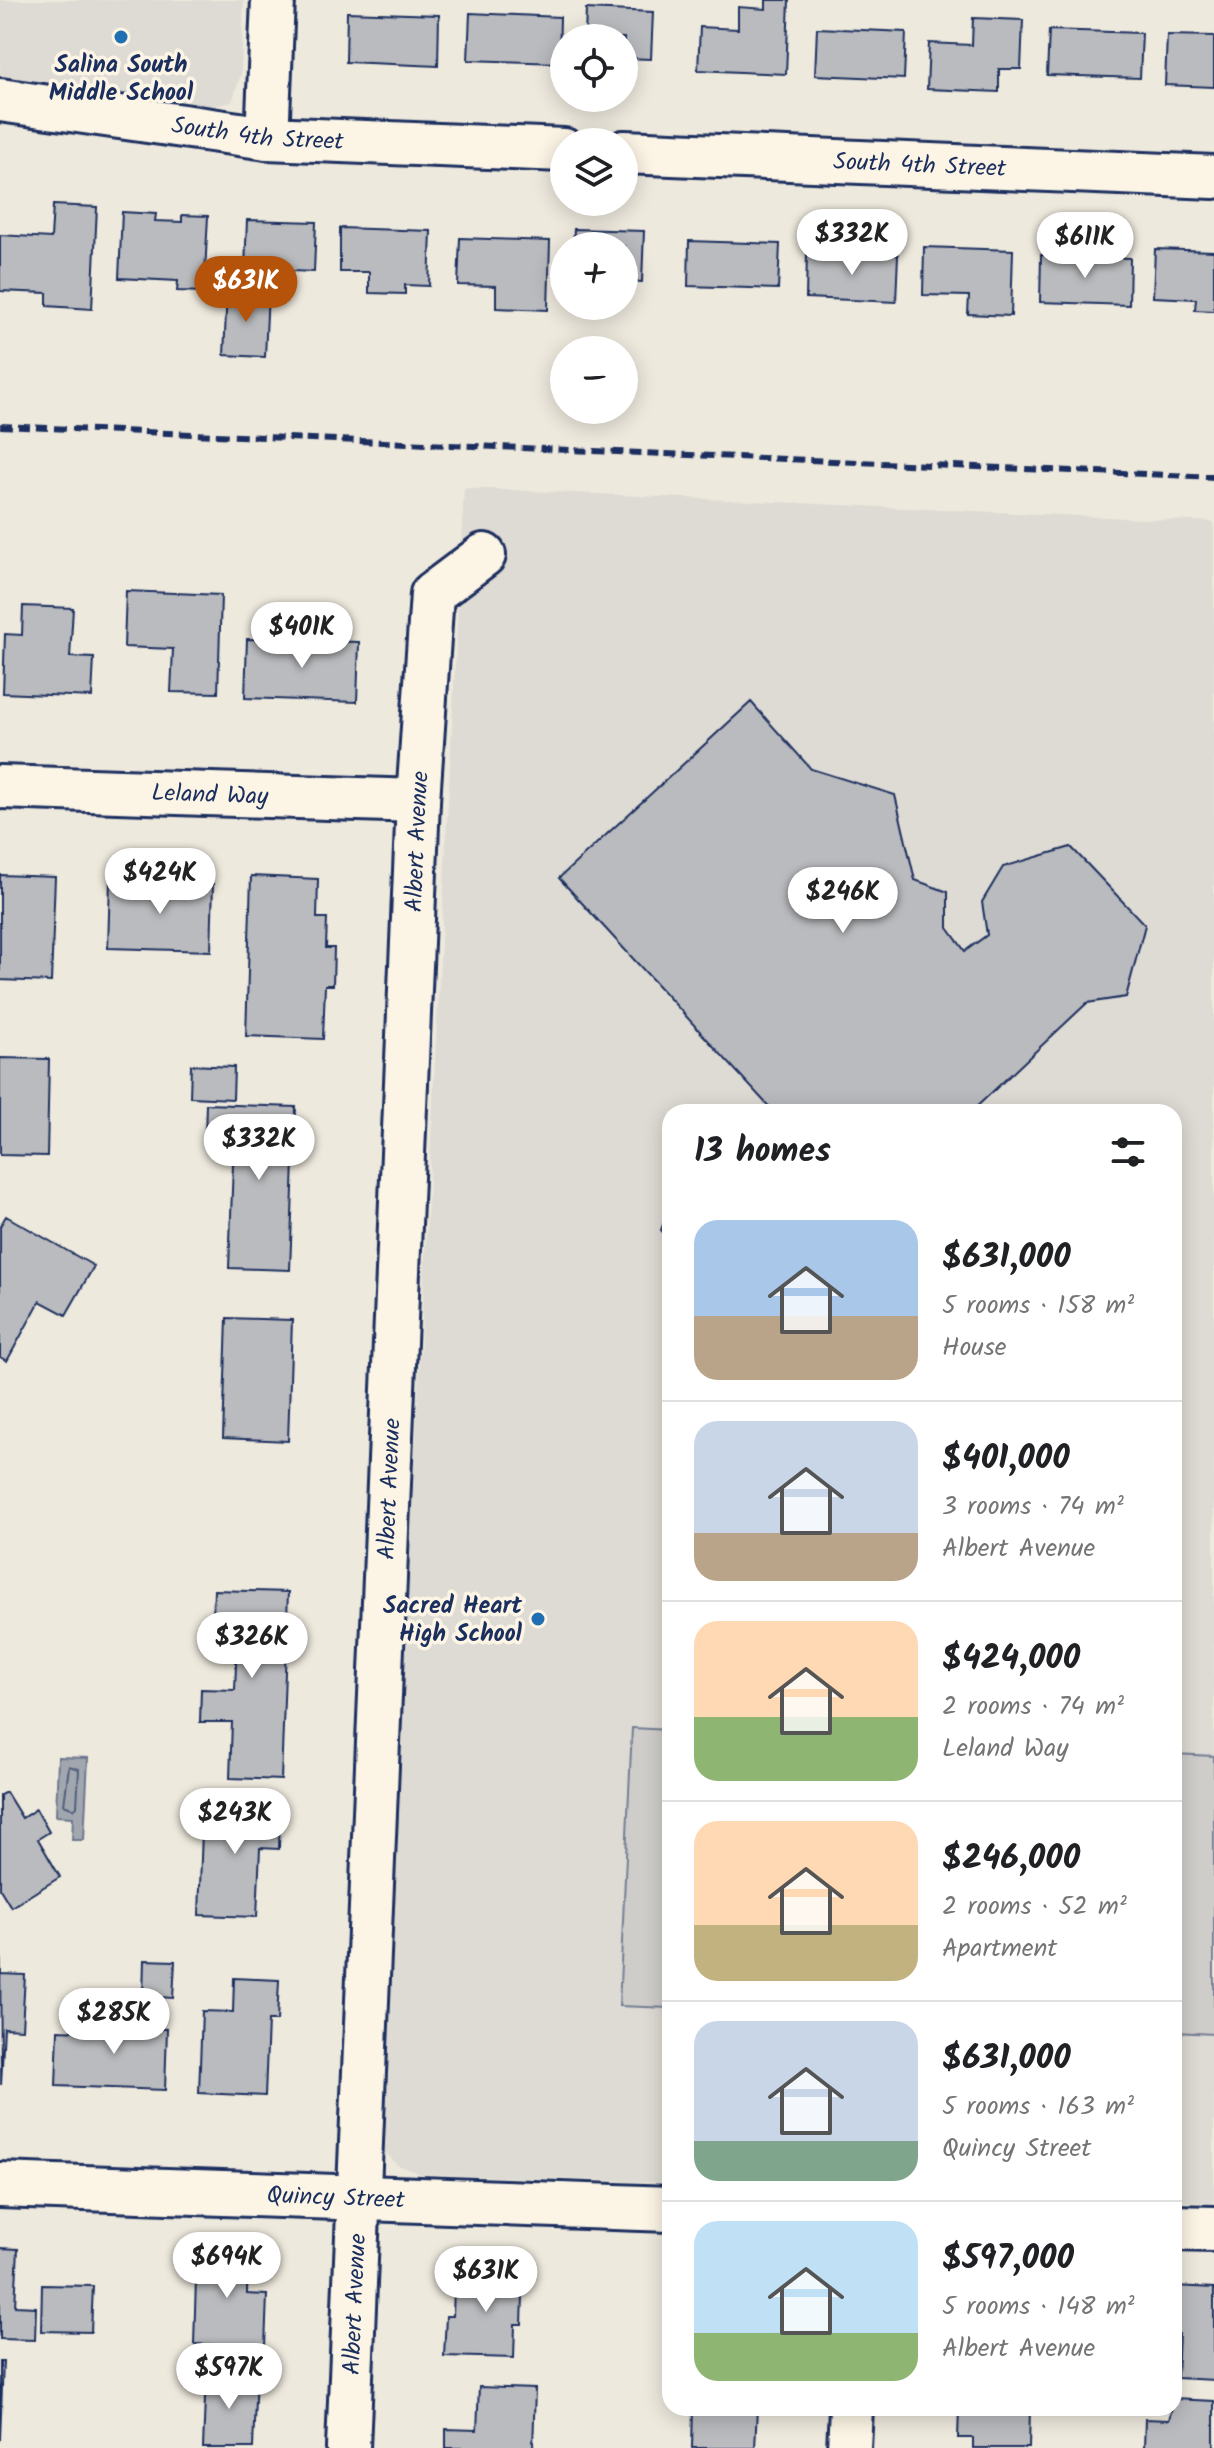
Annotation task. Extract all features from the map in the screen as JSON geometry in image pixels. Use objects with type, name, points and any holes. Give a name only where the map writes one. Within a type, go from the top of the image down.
[{"type":"street","points":[[267,138],[273,0]]},
{"type":"street","name":"South 4th Street","points":[[0,100],[267,138],[550,149]]},
{"type":"street","name":"South 4th Street","points":[[638,153],[1214,177]]},
{"type":"street","name":"Albert Avenue","points":[[348,2448],[418,801],[432,594],[484,555]]},
{"type":"street","name":"Leland Way","points":[[0,787],[418,801]]},
{"type":"street","name":"Quincy Street","points":[[0,2185],[662,2209]]},
{"type":"street","points":[[1182,2228],[1214,2229]]},
{"type":"street","points":[[849,2448],[851,2416]]},
{"type":"shaded area","name":"Salina South Middle School","points":[[0,0],[244,0],[241,74],[232,102],[201,109],[0,78]]},
{"type":"shaded area","name":"Sacred Heart High School","points":[[464,488],[1214,522],[1214,2203],[1182,2201],[1182,1104],[662,1104],[662,2183],[421,2174],[397,2165],[382,2149]]},
{"type":"shaded area","points":[[632,1728],[662,1730],[662,2008],[619,2006]]},
{"type":"shaded area","points":[[1182,1754],[1214,1756],[1214,2034],[1182,2032]]},
{"type":"water","points":[[58,1757],[88,1758],[84,1840],[72,1840],[73,1817],[56,1816]]},
{"type":"building","points":[[766,0],[789,0],[786,74],[698,70],[700,27],[738,29],[738,7],[766,9]]},
{"type":"building","points":[[586,9],[653,12],[651,59],[638,59],[638,24],[585,24]]},
{"type":"building","points":[[347,12],[439,15],[438,66],[346,62]]},
{"type":"building","points":[[470,13],[560,17],[560,24],[550,24],[550,63],[468,60]]},
{"type":"building","points":[[973,18],[1023,20],[1021,69],[999,69],[999,92],[927,89],[929,43],[972,45]]},
{"type":"building","points":[[817,28],[906,32],[904,79],[815,75]]},
{"type":"building","points":[[1049,30],[1142,33],[1140,78],[1047,75]]},
{"type":"building","points":[[1167,35],[1214,36],[1214,87],[1165,85]]},
{"type":"building","points":[[53,205],[97,207],[92,309],[47,306],[47,293],[0,291],[0,235],[51,238]]},
{"type":"building","points":[[122,212],[156,214],[155,221],[182,222],[182,215],[208,216],[204,292],[177,291],[178,281],[119,278]]},
{"type":"building","points":[[247,220],[316,222],[314,272],[245,269]]},
{"type":"building","points":[[340,228],[431,231],[429,286],[405,285],[405,294],[369,293],[369,272],[340,272]]},
{"type":"building","points":[[574,229],[644,231],[642,282],[638,282],[638,232],[574,232]]},
{"type":"building","points":[[460,238],[550,241],[548,310],[496,308],[496,286],[458,285]]},
{"type":"building","points":[[689,241],[780,244],[778,289],[688,286]]},
{"type":"building","points":[[924,247],[1013,250],[1011,316],[968,314],[969,296],[923,295]]},
{"type":"building","points":[[1155,249],[1214,251],[1214,311],[1195,310],[1196,299],[1153,297]]},
{"type":"building","points":[[807,252],[898,255],[896,302],[806,298]]},
{"type":"building","points":[[1041,255],[1130,258],[1129,305],[1040,302]]},
{"type":"building","points":[[227,290],[268,292],[265,357],[224,355]]},
{"type":"building","points":[[126,591],[221,595],[218,693],[171,692],[173,649],[124,647]]},
{"type":"building","points":[[23,606],[73,608],[70,657],[94,658],[92,697],[3,693],[5,634],[22,635]]},
{"type":"building","points":[[247,639],[359,642],[357,702],[245,698]]},
{"type":"building","points":[[751,702],[811,769],[895,795],[915,880],[948,892],[948,928],[965,951],[987,935],[982,902],[1003,867],[1071,847],[1145,925],[1126,997],[1087,1003],[980,1104],[767,1104],[559,878]]},
{"type":"building","points":[[0,875],[55,877],[51,982],[0,980]]},
{"type":"building","points":[[251,876],[318,879],[317,918],[327,918],[326,948],[334,948],[333,985],[325,985],[323,1039],[246,1036]]},
{"type":"building","points":[[110,880],[213,884],[211,951],[108,948]]},
{"type":"building","points":[[0,1058],[49,1059],[47,1156],[0,1155]]},
{"type":"building","points":[[191,1065],[234,1067],[233,1099],[190,1097]]},
{"type":"building","points":[[206,1104],[296,1107],[290,1270],[229,1268],[234,1138],[205,1137]]},
{"type":"building","points":[[6,1216],[94,1266],[66,1315],[40,1301],[7,1361],[0,1357],[0,1226]]},
{"type":"building","points":[[227,1318],[292,1320],[288,1441],[223,1438]]},
{"type":"building","points":[[214,1590],[288,1592],[281,1780],[230,1778],[232,1722],[200,1722],[201,1689],[235,1690],[237,1641],[212,1640]]},
{"type":"building","points":[[6,1792],[22,1818],[36,1809],[49,1832],[38,1839],[60,1877],[11,1907],[0,1889],[0,1795]]},
{"type":"building","points":[[203,1802],[280,1805],[279,1849],[260,1848],[257,1917],[199,1915]]},
{"type":"building","points":[[0,1938],[1,1974],[25,1975],[22,2029],[4,2028],[1,2085]]},
{"type":"building","points":[[144,1960],[175,1961],[173,1998],[143,1996]]},
{"type":"building","points":[[234,1978],[279,1980],[277,2021],[268,2021],[265,2096],[199,2093],[202,2011],[233,2012]]},
{"type":"building","points":[[112,2014],[145,2015],[145,2028],[167,2029],[165,2090],[56,2086],[58,2030],[111,2032]]},
{"type":"building","points":[[197,2246],[248,2248],[247,2294],[267,2295],[265,2347],[194,2344]]},
{"type":"building","points":[[0,2248],[18,2249],[15,2306],[36,2307],[35,2340],[0,2339]]},
{"type":"building","points":[[472,2265],[524,2267],[522,2324],[515,2324],[514,2358],[444,2356],[446,2316],[453,2316],[454,2286],[471,2287]]},
{"type":"building","points":[[42,2285],[93,2286],[91,2332],[41,2331]]},
{"type":"building","points":[[1182,2286],[1214,2288],[1214,2380],[1182,2378]]},
{"type":"building","points":[[0,2361],[3,2361],[0,2440]]},
{"type":"building","points":[[206,2373],[256,2374],[253,2448],[203,2448]]},
{"type":"building","points":[[479,2387],[535,2389],[533,2448],[446,2448],[446,2429],[477,2430]]},
{"type":"building","points":[[1182,2399],[1214,2401],[1214,2448],[1144,2448],[1145,2419],[1169,2420],[1170,2416],[1182,2416]]},
{"type":"building","points":[[693,2416],[757,2416],[755,2448],[692,2448]]},
{"type":"building","points":[[959,2416],[1030,2416],[1029,2448],[973,2448],[973,2438],[958,2438]]},
{"type":"railway","points":[[0,426],[1214,477]]},
{"type":"place","name":"Salina South Middle School","points":[[121,37]]},
{"type":"place","name":"Sacred Heart High School","points":[[538,1619]]}]
